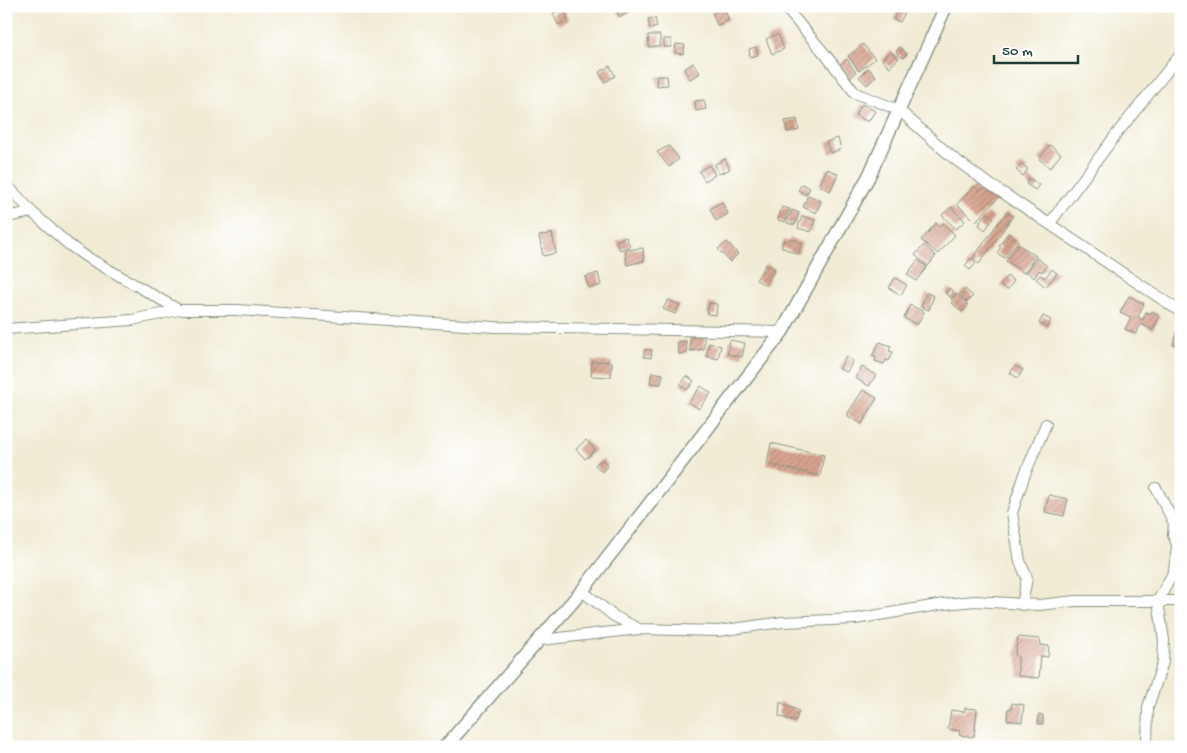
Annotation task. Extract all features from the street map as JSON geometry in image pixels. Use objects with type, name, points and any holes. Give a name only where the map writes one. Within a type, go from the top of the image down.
[{"type":"street","points":[[784,6],[855,93],[899,110],[959,162],[1181,312]]},
{"type":"street","points":[[445,747],[541,640],[582,591],[782,332],[869,176],[946,6]]},
{"type":"street","points":[[1050,223],[1118,132],[1181,54]]},
{"type":"street","points":[[6,184],[32,212],[85,256],[179,310]]},
{"type":"street","points":[[6,217],[32,212]]},
{"type":"street","points":[[6,329],[132,320],[179,310],[237,310],[495,327],[782,332]]},
{"type":"street","points":[[1022,605],[1027,578],[1020,561],[1012,513],[1025,474],[1046,424]]},
{"type":"street","points":[[1147,747],[1148,707],[1163,662],[1164,640],[1158,601],[1174,571],[1179,550],[1173,534],[1174,522],[1156,488]]},
{"type":"street","points":[[582,591],[614,616],[639,630]]},
{"type":"street","points":[[541,640],[639,630],[718,631],[783,622],[855,619],[944,604],[975,601],[1022,605],[1076,602],[1181,601]]},
{"type":"building","points":[[614,6],[627,6],[630,12],[620,17]]},
{"type":"building","points":[[900,6],[907,9],[900,22],[893,19]]},
{"type":"building","points":[[724,8],[729,20],[717,25],[712,13]]},
{"type":"building","points":[[564,9],[568,20],[558,25],[553,13]]},
{"type":"building","points":[[655,18],[657,27],[650,29],[648,19]]},
{"type":"building","points":[[778,34],[784,49],[772,54],[766,39]]},
{"type":"building","points":[[648,35],[660,35],[660,46],[649,47]]},
{"type":"building","points":[[664,39],[671,39],[671,47],[664,47]]},
{"type":"building","points":[[676,44],[685,45],[683,54],[675,53]]},
{"type":"building","points":[[863,44],[875,59],[859,71],[848,56]]},
{"type":"building","points":[[756,47],[758,55],[750,57],[749,49]]},
{"type":"building","points":[[900,47],[907,54],[903,58],[896,52]]},
{"type":"building","points":[[890,51],[899,58],[890,67],[882,60]]},
{"type":"building","points":[[847,59],[856,73],[850,78],[840,64]]},
{"type":"building","points":[[693,63],[700,73],[690,79],[684,69]]},
{"type":"building","points":[[610,66],[615,76],[605,82],[599,72]]},
{"type":"building","points":[[868,68],[876,76],[867,85],[859,77]]},
{"type":"building","points":[[656,76],[667,76],[668,85],[657,86]]},
{"type":"building","points":[[704,100],[706,109],[696,111],[695,101]]},
{"type":"building","points":[[862,104],[875,111],[868,122],[855,115]]},
{"type":"building","points":[[797,119],[799,130],[787,132],[785,121]]},
{"type":"building","points":[[838,138],[841,149],[830,153],[826,142]]},
{"type":"building","points":[[1050,145],[1061,154],[1050,168],[1039,159]]},
{"type":"building","points":[[669,146],[679,159],[669,167],[657,152]]},
{"type":"building","points":[[725,159],[730,169],[719,174],[715,164]]},
{"type":"building","points":[[1021,164],[1028,169],[1023,176],[1016,170]]},
{"type":"building","points":[[709,165],[715,175],[705,181],[699,171]]},
{"type":"building","points":[[827,169],[838,174],[830,191],[819,185]]},
{"type":"building","points":[[1029,178],[1039,185],[1035,190],[1026,184]]},
{"type":"building","points":[[802,184],[810,188],[806,195],[798,190]]},
{"type":"building","points":[[974,186],[980,191],[986,186],[999,197],[975,222],[957,204]]},
{"type":"building","points":[[808,195],[821,201],[816,213],[803,207]]},
{"type":"building","points":[[722,202],[728,214],[716,221],[710,209]]},
{"type":"building","points":[[782,207],[790,209],[785,222],[778,220]]},
{"type":"building","points":[[951,207],[965,221],[956,229],[942,215]]},
{"type":"building","points":[[792,210],[799,213],[795,225],[787,223]]},
{"type":"building","points":[[1006,212],[1013,216],[979,264],[973,258]]},
{"type":"building","points":[[988,213],[994,218],[985,230],[979,225],[981,222],[979,221]]},
{"type":"building","points":[[802,216],[815,220],[811,232],[798,228]]},
{"type":"building","points":[[936,223],[939,227],[942,223],[955,235],[938,254],[921,240]]},
{"type":"building","points":[[552,233],[556,253],[543,256],[539,236]]},
{"type":"building","points":[[1008,233],[1018,241],[1005,258],[997,253],[1001,247],[999,246]]},
{"type":"building","points":[[626,237],[630,246],[620,250],[616,241]]},
{"type":"building","points":[[790,238],[802,243],[798,254],[781,247],[784,240],[788,242]]},
{"type":"building","points":[[727,242],[738,254],[730,262],[718,249]]},
{"type":"building","points":[[1018,244],[1036,256],[1024,273],[1006,261]]},
{"type":"building","points":[[924,245],[936,256],[928,266],[915,255]]},
{"type":"building","points":[[643,248],[644,261],[627,265],[625,250]]},
{"type":"building","points":[[971,258],[976,263],[970,270],[965,266]]},
{"type":"building","points":[[1037,258],[1047,266],[1042,272],[1039,270],[1034,278],[1027,272]]},
{"type":"building","points":[[918,260],[927,267],[916,281],[907,274]]},
{"type":"building","points":[[766,264],[775,269],[766,285],[756,280]]},
{"type":"building","points":[[1052,269],[1057,273],[1046,287],[1036,279],[1040,275],[1045,278]]},
{"type":"building","points":[[598,273],[601,285],[589,288],[585,277]]},
{"type":"building","points":[[1007,276],[1014,281],[1007,290],[1000,285]]},
{"type":"building","points":[[895,278],[907,285],[901,295],[889,288]]},
{"type":"building","points":[[949,288],[954,292],[950,297],[945,293]]},
{"type":"building","points":[[965,289],[973,296],[967,302],[959,295]]},
{"type":"building","points":[[926,293],[934,296],[929,310],[921,307]]},
{"type":"building","points":[[956,294],[968,305],[962,312],[952,303],[954,301],[951,299]]},
{"type":"building","points":[[1129,296],[1144,304],[1138,317],[1143,320],[1146,312],[1151,314],[1152,311],[1160,316],[1153,330],[1141,324],[1136,334],[1125,329],[1131,318],[1120,313]]},
{"type":"building","points":[[668,300],[680,305],[675,314],[663,309]]},
{"type":"building","points":[[709,303],[717,304],[716,315],[707,314]]},
{"type":"building","points":[[910,305],[924,312],[917,325],[904,318]]},
{"type":"building","points":[[1043,316],[1051,320],[1047,328],[1039,323]]},
{"type":"building","points":[[1179,323],[1181,324],[1181,346],[1173,344]]},
{"type":"building","points":[[704,336],[704,349],[690,351],[690,337]]},
{"type":"building","points":[[730,340],[745,343],[742,357],[727,354]]},
{"type":"building","points":[[686,341],[687,353],[679,354],[677,342]]},
{"type":"building","points":[[880,342],[891,346],[889,351],[893,352],[889,361],[886,360],[884,364],[875,361],[876,357],[872,356]]},
{"type":"building","points":[[709,343],[721,346],[718,359],[706,356]]},
{"type":"building","points":[[644,350],[652,350],[651,358],[644,357]]},
{"type":"building","points":[[846,357],[853,361],[847,372],[839,369]]},
{"type":"building","points":[[592,361],[612,362],[611,377],[591,376]]},
{"type":"building","points":[[1015,366],[1023,370],[1018,378],[1010,373]]},
{"type":"building","points":[[862,367],[876,375],[869,386],[855,378]]},
{"type":"building","points":[[652,372],[663,374],[661,384],[650,383]]},
{"type":"building","points":[[687,376],[694,381],[687,390],[680,385]]},
{"type":"building","points":[[701,386],[711,393],[699,409],[689,402]]},
{"type":"building","points":[[863,390],[877,398],[862,424],[848,416],[848,413]]},
{"type":"building","points":[[586,440],[595,450],[585,459],[576,449]]},
{"type":"building","points":[[771,443],[824,455],[820,476],[767,464]]},
{"type":"building","points":[[602,459],[608,465],[602,472],[595,465]]},
{"type":"building","points":[[1049,495],[1068,499],[1064,516],[1045,512]]},
{"type":"building","points":[[1018,637],[1040,639],[1041,645],[1049,646],[1048,657],[1041,656],[1039,678],[1018,676],[1018,657],[1015,655]]},
{"type":"building","points":[[780,702],[799,711],[795,722],[779,716]]},
{"type":"building","points":[[1012,703],[1024,705],[1022,722],[1007,720],[1008,709],[1011,709]]},
{"type":"building","points":[[965,708],[977,709],[974,737],[959,735],[960,731],[948,729],[951,710],[964,712]]},
{"type":"building","points":[[1038,715],[1043,715],[1043,724],[1038,724]]}]
